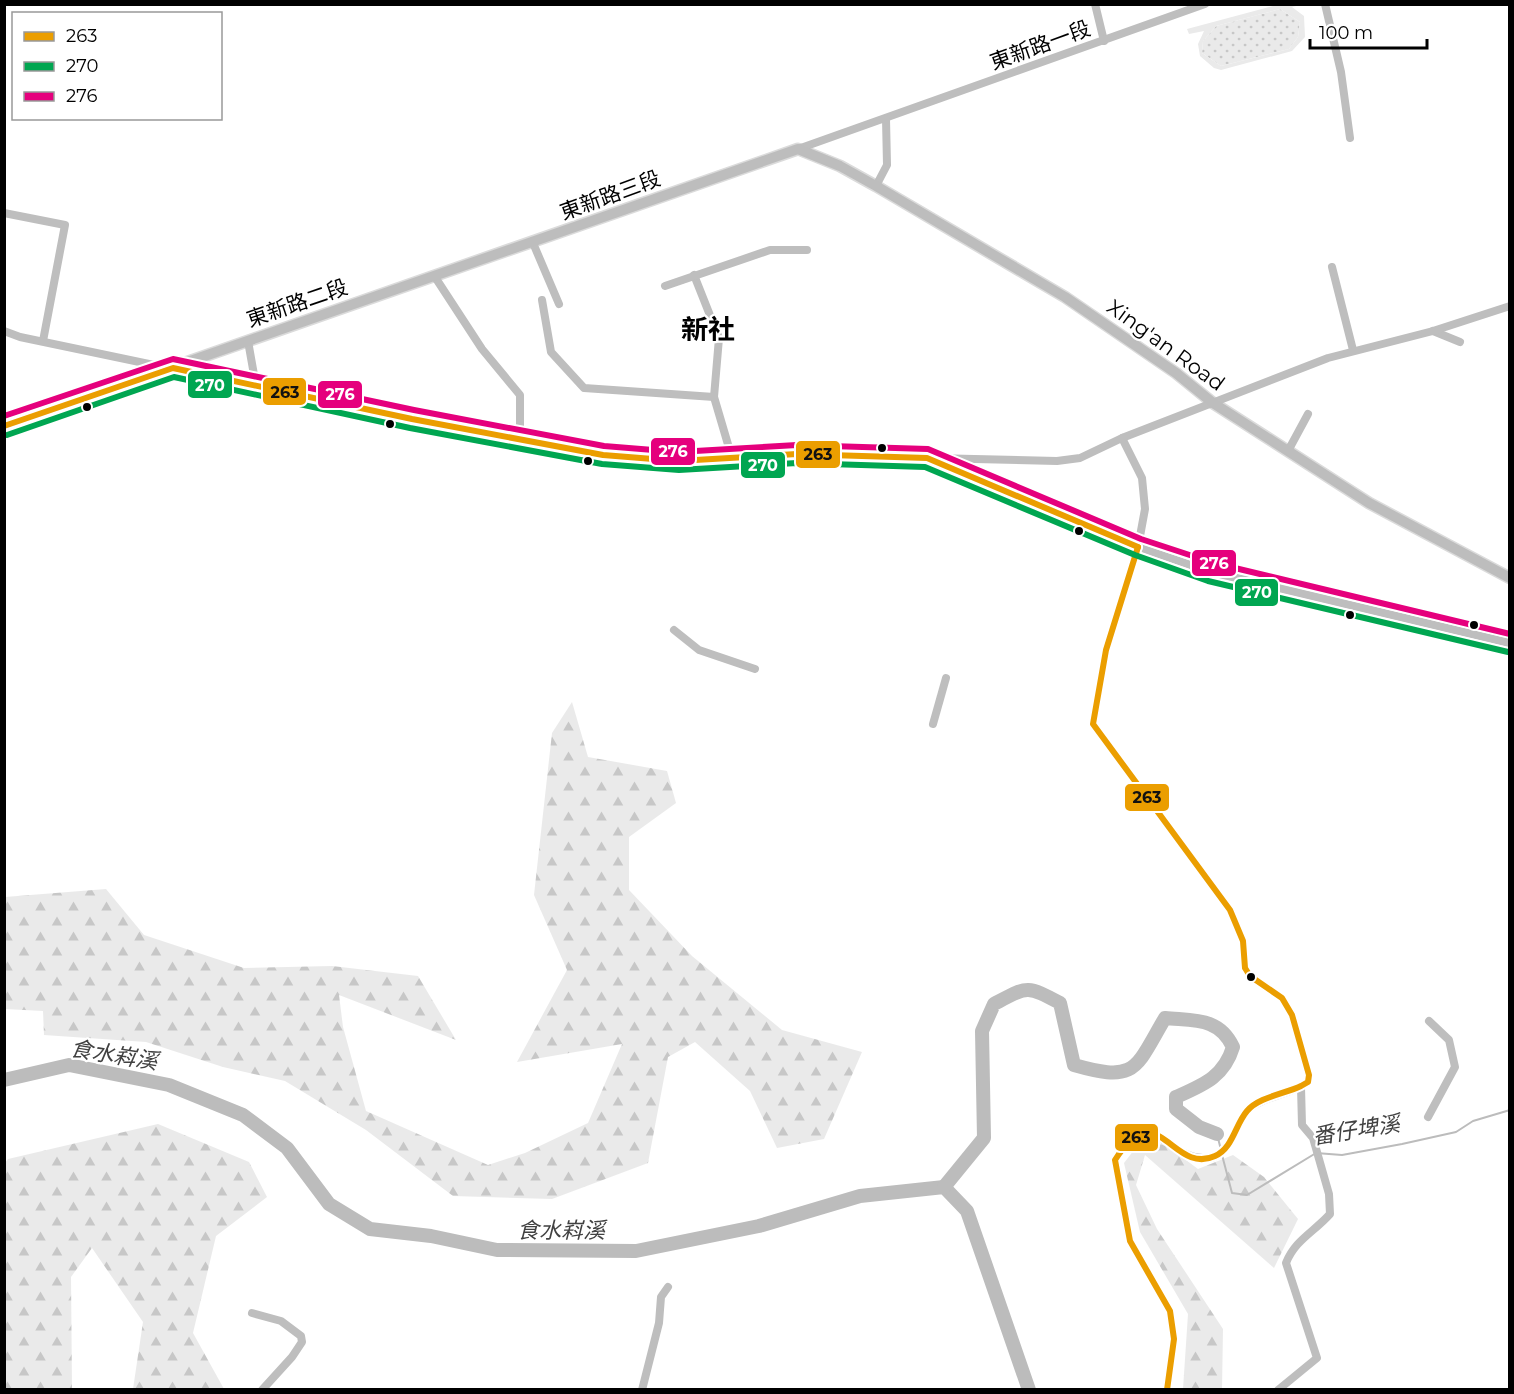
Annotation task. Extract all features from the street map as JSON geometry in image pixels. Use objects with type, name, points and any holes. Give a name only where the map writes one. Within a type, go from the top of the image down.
[{"type":"main road","name":"Xing'an Road","points":[[798,149],[840,166],[1065,297],[1176,373],[1213,403],[1369,503],[1509,578]]},
{"type":"main road","name":"東新路三段","points":[[435,277],[798,149]]},
{"type":"main road","name":"東新路二段","points":[[4,426],[435,277]]},
{"type":"street","points":[[1095,4],[1104,41]]},
{"type":"street","name":"東新路一段","points":[[886,119],[1205,4]]},
{"type":"street","points":[[1325,4],[1341,72],[1350,138]]},
{"type":"street","points":[[798,149],[886,119],[887,165],[876,186]]},
{"type":"street","points":[[4,213],[65,225],[43,341]]},
{"type":"street","points":[[533,243],[559,303]]},
{"type":"street","points":[[665,286],[770,250],[807,250]]},
{"type":"street","points":[[1332,267],[1353,350]]},
{"type":"street","points":[[694,275],[719,338],[714,397],[732,458]]},
{"type":"street","points":[[435,277],[482,349],[520,396],[520,440]]},
{"type":"street","points":[[542,300],[551,352],[584,388],[714,397]]},
{"type":"street","points":[[4,330],[43,341],[412,419],[603,455],[678,461],[797,454],[1057,461],[1080,458],[1122,438],[1268,380],[1353,350],[1433,331],[1509,306]]},
{"type":"street","points":[[1433,331],[1460,342]]},
{"type":"street","points":[[248,341],[256,386]]},
{"type":"street","points":[[1288,451],[1308,414]]},
{"type":"street","points":[[1122,438],[1145,488],[1145,509],[1138,547],[1106,650],[1093,724],[1230,910],[1243,941],[1245,968],[1250,976],[1282,998],[1292,1015],[1308,1067],[1308,1083],[1256,1104],[1246,1113],[1226,1148],[1212,1158],[1192,1157],[1174,1150],[1156,1133],[1145,1131],[1129,1139],[1115,1160],[1130,1241],[1170,1311],[1174,1339],[1167,1389]]},
{"type":"street","points":[[927,458],[1138,547],[1211,572],[1509,643]]},
{"type":"street","points":[[674,630],[699,650],[755,669]]},
{"type":"street","points":[[933,723],[946,678]]},
{"type":"street","points":[[1428,1117],[1455,1067],[1449,1040],[1429,1021]]},
{"type":"street","points":[[1278,1389],[1317,1358],[1286,1263],[1304,1235],[1322,1224],[1330,1214],[1329,1194],[1313,1138],[1302,1125],[1301,1087]]},
{"type":"street","points":[[642,1389],[659,1323],[661,1297],[668,1287]]},
{"type":"street","points":[[252,1313],[281,1321],[301,1336],[302,1341],[292,1357],[262,1389]]},
{"type":"green space","points":[[1277,5],[1301,5],[1292,7],[1304,16],[1305,37],[1292,51],[1221,70],[1214,68],[1200,56],[1198,44],[1204,31],[1189,34],[1187,29]],"holes":[[[1280,9],[1300,22],[1298,37],[1289,49],[1221,66],[1202,53],[1203,41],[1216,26]]]},
{"type":"green space","points":[[1280,9],[1300,22],[1298,37],[1289,49],[1221,66],[1202,53],[1203,41],[1216,26]]},
{"type":"green space","points":[[572,702],[588,757],[667,771],[676,803],[629,837],[629,890],[692,956],[782,1030],[862,1052],[824,1139],[777,1148],[750,1091],[695,1042],[668,1057],[648,1163],[552,1199],[453,1196],[366,1130],[285,1081],[223,1067],[146,1042],[44,1035],[43,1011],[5,1009],[5,897],[106,889],[144,935],[244,968],[332,966],[418,976],[456,1040],[339,995],[343,1027],[366,1111],[488,1165],[525,1153],[588,1123],[622,1044],[517,1062],[567,970],[534,895],[552,733]]},
{"type":"green space","points":[[158,1124],[249,1162],[267,1197],[216,1236],[193,1333],[224,1389],[133,1389],[143,1322],[92,1248],[71,1277],[72,1389],[5,1389],[5,1163],[8,1159]]},
{"type":"green space","points":[[1144,1137],[1170,1148],[1198,1169],[1233,1155],[1264,1177],[1298,1219],[1274,1268],[1145,1155],[1136,1185],[1157,1229],[1223,1329],[1222,1389],[1183,1389],[1188,1314],[1140,1232],[1124,1163]]},
{"type":"waterway","name":"番仔埤溪","points":[[944,1187],[984,1138],[982,1031],[994,1004],[1021,991],[1040,993],[1060,1003],[1074,1065],[1095,1070],[1111,1072],[1123,1071],[1132,1067],[1140,1060],[1165,1018],[1205,1022],[1221,1030],[1233,1047],[1224,1066],[1204,1084],[1176,1097],[1176,1109],[1199,1127],[1217,1134]]},
{"type":"waterway","name":"食水嵙溪","points":[[4,1080],[69,1065],[169,1085],[243,1115],[287,1148],[329,1204],[370,1229],[431,1236],[497,1250],[636,1251],[759,1226],[860,1196],[944,1187],[967,1211],[1029,1390]]},
{"type":"waterway","name":"番仔埤溪","points":[[1222,1155],[1232,1193],[1247,1195],[1316,1153],[1342,1155],[1402,1144],[1456,1132],[1473,1121],[1510,1110]]},
{"type":"waterway","name":"番仔埤溪","points":[[1217,1134],[1221,1150]]},
{"type":"transit line","name":"276","points":[[4,416],[173,359],[414,410],[604,446],[678,452],[797,445],[928,449],[1141,539],[1214,563],[1510,634]]},
{"type":"transit line","name":"263","points":[[4,426],[173,368],[412,419],[603,455],[678,461],[797,454],[927,458],[1138,547]]},
{"type":"transit line","name":"270","points":[[7,435],[174,377],[410,428],[602,464],[679,470],[797,463],[925,467],[1135,555],[1208,581],[1508,652]]},
{"type":"transit line","name":"263","points":[[1138,547],[1106,650],[1093,724],[1230,910],[1243,941],[1245,968],[1250,976],[1282,998],[1292,1015],[1309,1075],[1308,1082],[1301,1086],[1252,1106],[1243,1117],[1226,1148],[1215,1156],[1200,1159],[1187,1156],[1154,1134],[1143,1134],[1130,1141],[1115,1160],[1130,1241],[1170,1311],[1174,1339],[1167,1390]]},
{"type":"district","name":"新社","points":[[708,329]]}]
